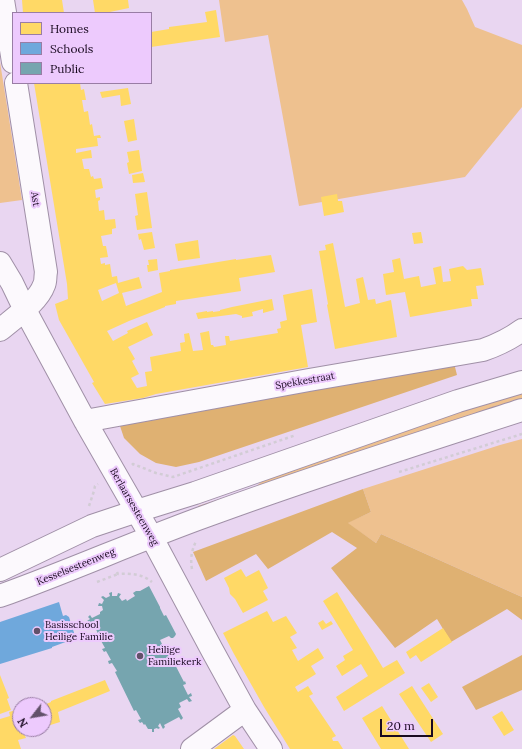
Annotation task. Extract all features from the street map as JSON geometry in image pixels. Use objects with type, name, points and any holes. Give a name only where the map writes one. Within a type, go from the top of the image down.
[{"type":"street","points":[[3,0],[12,56]]},
{"type":"street","name":"Ast","points":[[0,330],[25,310],[37,296],[44,284],[46,272],[16,84]]},
{"type":"street","name":"Berlaarsesteenweg","points":[[0,263],[12,283],[84,421],[151,536],[245,710],[271,749]]},
{"type":"street","name":"Spekkestraat","points":[[84,421],[483,350],[496,346],[522,330]]},
{"type":"street","points":[[0,570],[92,526],[195,493],[451,404],[522,382]]},
{"type":"street","name":"Kesselsesteenweg","points":[[0,596],[96,560],[151,536],[215,513],[366,460],[522,410]]},
{"type":"street","points":[[192,749],[245,710]]},
{"type":"path","points":[[398,473],[522,434]]},
{"type":"path","points":[[115,474],[134,464],[156,473],[173,477]]},
{"type":"path","points":[[191,561],[192,550],[196,540]]},
{"type":"shaded area","points":[[219,0],[462,0],[475,27],[522,45],[522,107],[465,177],[299,206],[268,35],[225,42]]},
{"type":"shaded area","points":[[0,62],[22,200],[0,203]]},
{"type":"shaded area","points":[[454,363],[457,375],[199,462],[176,467],[156,463],[140,454],[124,438],[120,426]]},
{"type":"shaded area","points":[[522,389],[522,405],[200,513],[198,506],[254,488],[277,469]]},
{"type":"shaded area","points":[[522,439],[522,597],[381,534],[376,543],[347,523],[371,512],[363,489]]},
{"type":"shaded area","points":[[363,489],[371,512],[348,523],[376,543],[381,534],[522,597],[522,620],[507,609],[451,642],[437,619],[395,648],[331,568],[357,548],[332,532],[268,569],[256,554],[206,581],[193,552]]},
{"type":"shaded area","points":[[522,655],[522,690],[476,710],[462,687]]},
{"type":"building: Homes","points":[[22,0],[62,0],[64,12],[23,12]]},
{"type":"building: Homes","points":[[93,0],[128,0],[129,8],[110,12],[95,12]]},
{"type":"building: Homes","points":[[216,10],[220,37],[152,47],[152,32],[169,29],[169,27],[207,22],[205,12]]},
{"type":"building: Homes","points":[[34,84],[80,84],[81,90],[84,89],[86,100],[82,100],[84,112],[88,111],[90,125],[92,124],[94,136],[100,135],[101,138],[97,138],[98,146],[76,149],[76,153],[91,150],[92,158],[82,159],[84,169],[89,169],[91,177],[93,176],[94,179],[101,178],[103,188],[95,190],[96,198],[100,197],[100,200],[98,201],[99,211],[104,210],[105,220],[115,219],[116,228],[112,229],[112,234],[101,236],[103,246],[106,246],[108,257],[100,258],[101,264],[110,264],[112,277],[117,276],[118,283],[139,277],[142,288],[122,293],[126,306],[162,292],[159,273],[236,259],[271,255],[275,272],[239,278],[241,291],[176,301],[176,304],[165,306],[107,331],[113,341],[128,333],[127,331],[147,322],[153,335],[128,347],[135,359],[132,361],[139,374],[131,378],[137,388],[147,386],[145,372],[152,371],[150,357],[181,351],[180,343],[185,342],[184,334],[189,333],[193,351],[203,350],[200,333],[209,331],[211,345],[214,347],[226,345],[225,336],[229,336],[230,341],[278,333],[277,329],[281,328],[280,322],[287,320],[283,295],[312,289],[317,322],[301,325],[308,367],[105,404],[92,383],[94,382],[59,320],[55,304],[68,299],[67,284]],"holes":[[[116,283],[119,293],[102,301],[98,290]]]},
{"type":"building: Homes","points":[[128,88],[131,104],[121,106],[120,95],[102,98],[100,92]]},
{"type":"building: Homes","points":[[134,119],[137,140],[128,142],[124,121]]},
{"type":"building: Homes","points":[[139,150],[142,171],[129,174],[127,152]]},
{"type":"building: Homes","points":[[143,173],[145,182],[133,183],[132,175]]},
{"type":"building: Homes","points":[[147,192],[152,228],[137,230],[135,216],[138,215],[135,194]]},
{"type":"building: Homes","points":[[337,194],[338,201],[342,201],[344,212],[324,216],[321,197]]},
{"type":"building: Homes","points":[[152,232],[155,248],[144,250],[138,234]]},
{"type":"building: Homes","points":[[421,232],[423,243],[414,244],[412,233]]},
{"type":"building: Homes","points":[[198,240],[200,258],[178,261],[175,244]]},
{"type":"building: Homes","points":[[333,243],[345,307],[360,303],[356,279],[363,277],[368,300],[375,299],[376,304],[391,300],[397,337],[335,349],[319,251],[326,250],[325,245]]},
{"type":"building: Homes","points":[[400,258],[404,279],[419,276],[421,287],[436,284],[433,268],[441,266],[443,282],[451,281],[449,269],[463,266],[467,270],[481,268],[484,285],[476,286],[478,299],[471,299],[472,306],[410,317],[405,292],[386,295],[383,274],[394,272],[392,260]]},
{"type":"building: Homes","points":[[157,259],[158,270],[148,272],[148,260]]},
{"type":"building: Homes","points":[[272,299],[274,310],[263,313],[263,309],[252,312],[253,316],[242,318],[242,316],[236,314],[198,319],[196,313],[220,311]]},
{"type":"building: Homes","points":[[241,569],[246,577],[259,570],[268,588],[263,591],[268,600],[243,613],[235,599],[230,594],[224,578]]},
{"type":"building: Homes","points":[[337,592],[383,668],[397,660],[405,673],[344,711],[336,697],[368,676],[361,664],[342,676],[336,666],[345,660],[343,656],[353,650],[323,601]]},
{"type":"building: Homes","points":[[267,611],[273,622],[286,616],[297,633],[290,637],[297,648],[292,650],[298,661],[318,648],[324,658],[311,666],[316,674],[295,687],[298,692],[308,686],[313,694],[309,696],[336,736],[332,738],[333,741],[338,741],[343,749],[290,749],[234,654],[223,633]]},
{"type":"building: Homes","points":[[323,620],[326,624],[331,621],[333,624],[322,630],[318,623]]},
{"type":"building: Homes","points":[[443,628],[452,642],[421,662],[416,655],[410,659],[406,652]]},
{"type":"building: Homes","points":[[0,675],[9,698],[7,699],[11,710],[0,714]]},
{"type":"building: Homes","points":[[105,680],[110,691],[58,712],[60,722],[52,724],[52,701]]},
{"type":"building: Homes","points":[[429,683],[438,697],[431,702],[421,688]]},
{"type":"building: Homes","points":[[412,686],[443,734],[431,742],[399,694]]},
{"type":"building: Homes","points":[[382,706],[409,749],[381,749],[362,718]]},
{"type":"building: Homes","points":[[12,711],[12,737],[26,738],[18,740],[21,749],[0,749],[0,719],[10,716],[9,712]]},
{"type":"building: Homes","points":[[502,711],[514,730],[504,736],[492,717]]},
{"type":"building: Homes","points":[[233,735],[244,749],[214,749]]},
{"type":"building: Schools","name":"Basisschool Heilige Familie","points":[[59,602],[63,616],[66,615],[69,617],[76,639],[71,642],[71,640],[52,648],[0,664],[0,622]]},
{"type":"building: Public","name":"Heilige Familiekerk","points":[[149,586],[164,616],[166,615],[176,634],[173,638],[169,636],[160,640],[164,648],[167,646],[167,649],[184,682],[185,681],[186,684],[183,685],[188,695],[191,693],[192,696],[189,697],[192,701],[189,702],[187,699],[179,703],[181,707],[178,709],[183,718],[181,720],[179,717],[164,725],[165,727],[163,729],[160,723],[158,726],[160,728],[154,729],[154,732],[138,720],[141,719],[136,710],[134,711],[115,672],[117,671],[112,663],[109,664],[108,661],[111,660],[106,651],[104,652],[102,649],[105,648],[100,639],[98,640],[97,637],[99,636],[95,627],[92,629],[90,626],[92,625],[90,621],[87,621],[90,619],[88,617],[90,615],[92,618],[100,614],[103,610],[102,606],[98,606],[99,603],[102,604],[104,600],[101,597],[103,596],[106,598],[110,596],[109,593],[112,592],[112,596],[117,596],[118,593],[121,594],[119,597],[122,601],[126,599],[127,601],[135,596],[133,593]]},
{"type":"place","name":"Basisschool Heilige Familie","points":[[37,631]]},
{"type":"place","name":"Heilige Familiekerk","points":[[140,656]]}]
